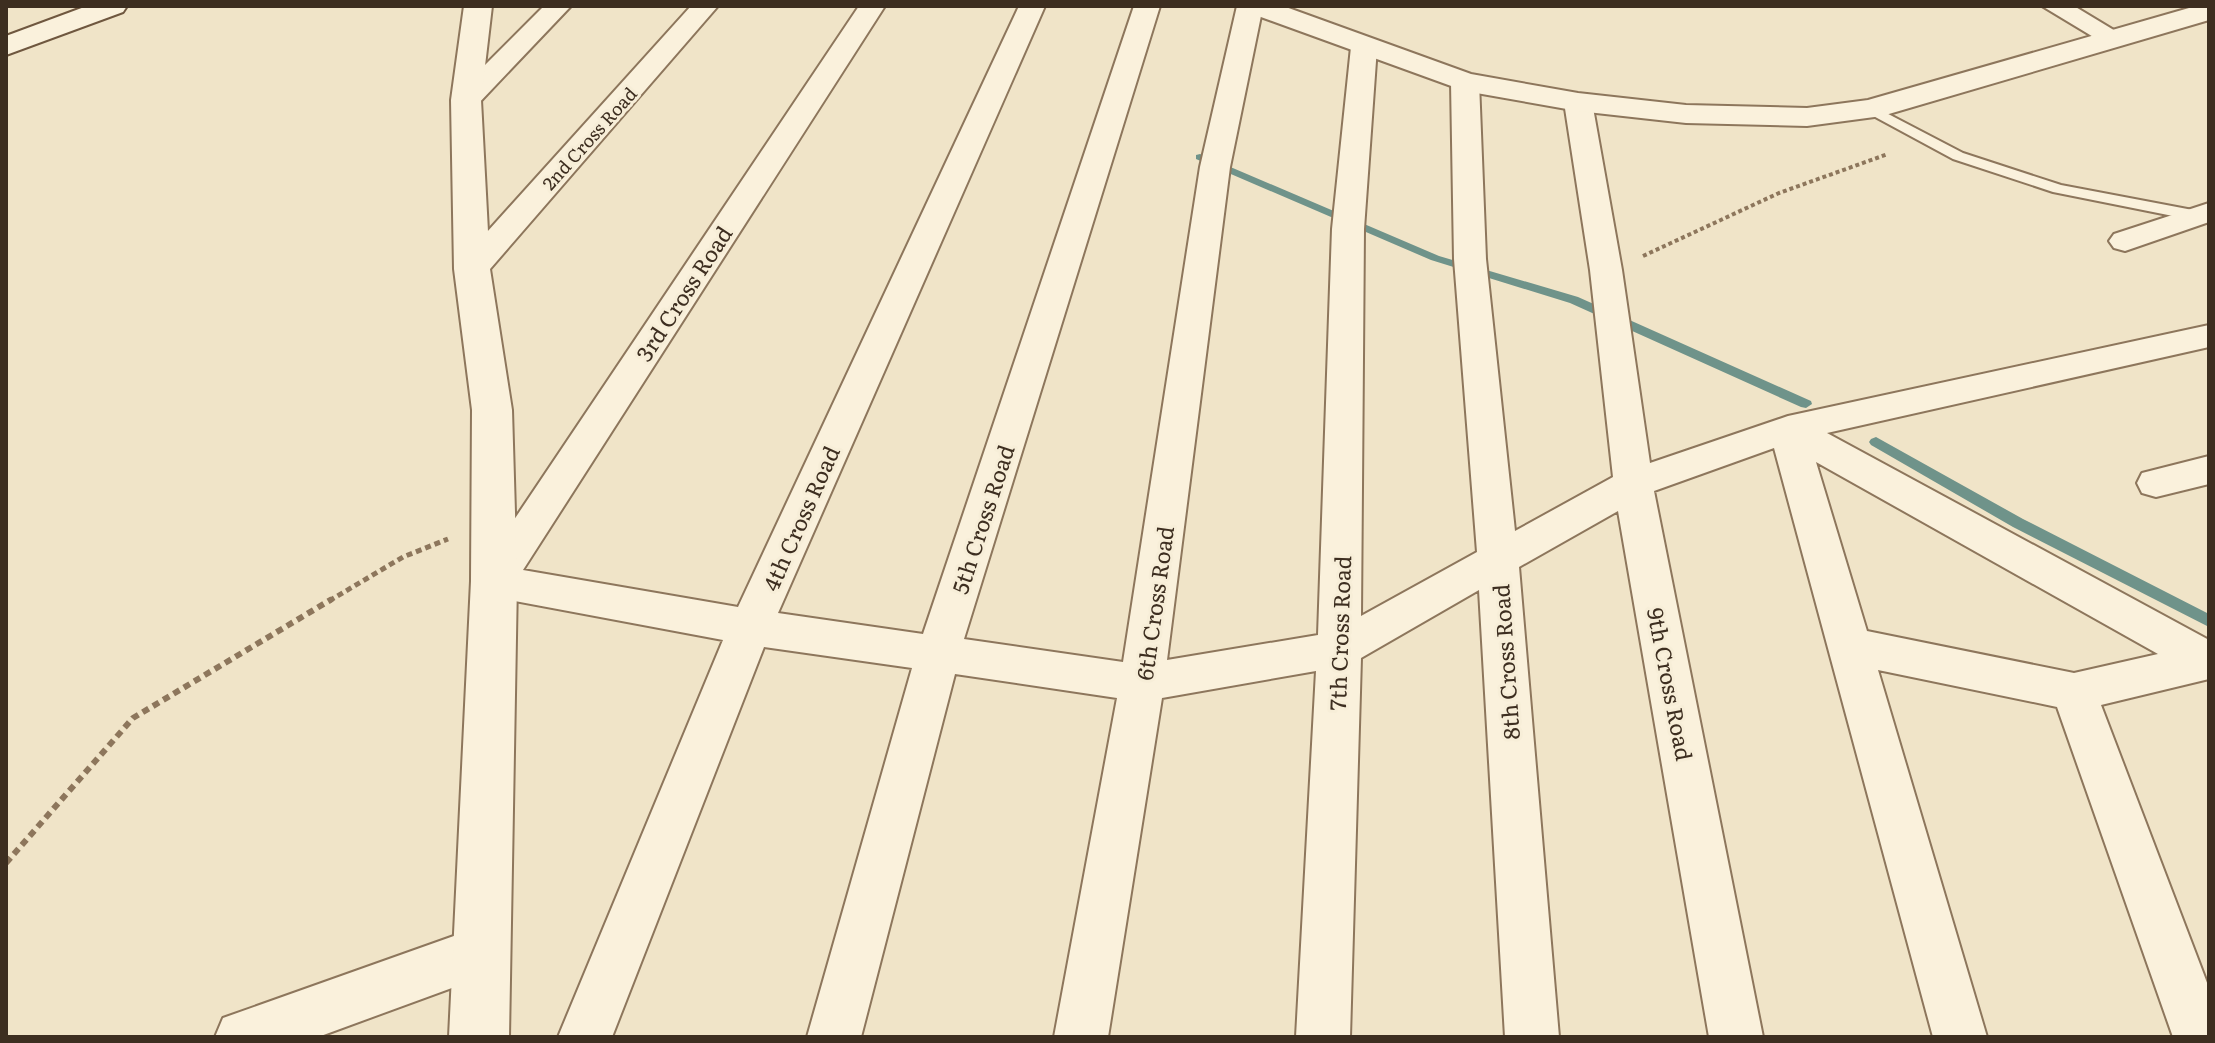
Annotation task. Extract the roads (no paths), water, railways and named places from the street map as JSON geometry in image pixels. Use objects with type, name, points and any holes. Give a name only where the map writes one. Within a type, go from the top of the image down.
[{"type":"street","points":[[6,27],[62,6]]},
{"type":"street","points":[[6,46],[113,6]]},
{"type":"street","points":[[478,6],[466,100],[472,269],[492,410],[494,581],[479,1037]]},
{"type":"street","points":[[466,100],[558,6]]},
{"type":"street","name":"2nd Cross Road","points":[[472,269],[705,6]]},
{"type":"street","name":"3rd Cross Road","points":[[494,581],[872,6]]},
{"type":"street","name":"4th Cross Road","points":[[585,1037],[750,627],[1032,6]]},
{"type":"street","name":"5th Cross Road","points":[[834,1037],[938,654],[1147,6]]},
{"type":"street","name":"6th Cross Road","points":[[1081,1037],[1142,683],[1217,159],[1250,6]]},
{"type":"street","points":[[1257,6],[1465,82],[1578,102],[1686,114],[1807,117],[1871,109],[2209,11]]},
{"type":"street","points":[[2055,6],[2114,38]]},
{"type":"street","name":"7th Cross Road","points":[[1323,1037],[1339,649],[1350,220],[1364,47]]},
{"type":"street","name":"8th Cross Road","points":[[1465,82],[1471,274],[1498,562],[1532,1037]]},
{"type":"street","name":"9th Cross Road","points":[[1578,102],[1609,298],[1633,484],[1736,1037]]},
{"type":"street","points":[[2125,241],[2204,214]]},
{"type":"street","points":[[494,581],[750,627],[1142,683],[1339,649],[1633,484],[1788,429],[2209,336]]},
{"type":"street","points":[[1788,429],[1960,1037]]},
{"type":"street","points":[[1788,429],[2209,661]]},
{"type":"street","points":[[2156,483],[2209,470]]},
{"type":"street","points":[[1850,646],[2074,692],[2209,661]]},
{"type":"street","points":[[2074,692],[2200,1037]]},
{"type":"street","points":[[268,1032],[482,952]]},
{"type":"lane","points":[[1871,109],[1958,156],[2058,189],[2204,214]]},
{"type":"waterway","points":[[1200,157],[1435,258],[1574,300],[1806,404]]},
{"type":"waterway","points":[[1876,442],[2018,523],[2209,621]]}]
